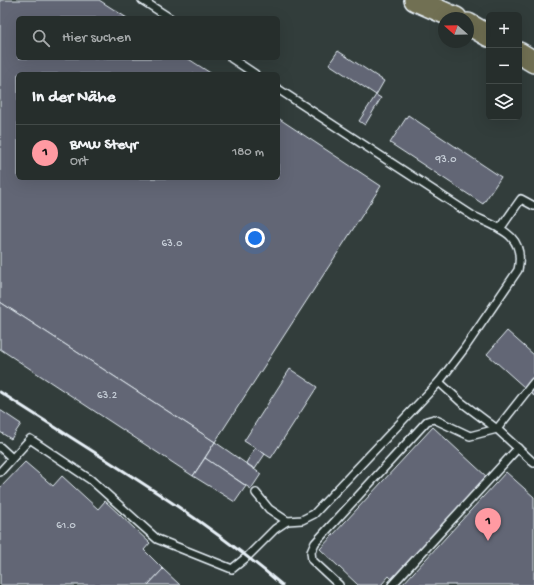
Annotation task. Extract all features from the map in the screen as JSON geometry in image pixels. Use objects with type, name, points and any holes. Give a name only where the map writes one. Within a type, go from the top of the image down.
[{"type":"main road","points":[[415,0],[442,12]]},
{"type":"main road","points":[[474,27],[486,34]]},
{"type":"main road","points":[[522,55],[534,62]]},
{"type":"lane","points":[[142,0],[167,16]]},
{"type":"lane","points":[[234,60],[252,72]]},
{"type":"lane","points":[[0,472],[30,439],[91,480],[157,539],[232,569],[287,521],[302,520],[314,514],[439,382],[464,349],[518,270],[520,258],[519,247],[513,238],[500,229],[473,216],[280,90]]},
{"type":"lane","points":[[500,229],[521,199],[534,206]]},
{"type":"lane","points":[[439,382],[461,402],[497,429],[534,463]]},
{"type":"lane","points":[[339,585],[312,560],[311,552],[315,543],[427,421],[434,419],[470,436],[497,429],[534,382]]},
{"type":"lane","points":[[0,447],[12,458]]},
{"type":"lane","points":[[392,585],[518,448]]},
{"type":"lane","points":[[256,493],[269,509],[287,521]]},
{"type":"building","points":[[0,0],[99,0],[124,16],[16,16],[16,60],[190,60],[209,72],[16,72],[16,180],[280,180],[280,119],[381,186],[215,442],[0,302]]},
{"type":"building","points":[[338,51],[384,81],[376,95],[329,64]]},
{"type":"building","points":[[376,95],[381,98],[365,125],[359,121]]},
{"type":"building","points":[[408,115],[501,177],[483,204],[390,143]]},
{"type":"building","points":[[0,302],[215,442],[193,476],[0,349]]},
{"type":"building","points":[[507,331],[534,355],[534,396],[487,354]]},
{"type":"building","points":[[290,369],[317,387],[271,458],[244,441]]},
{"type":"building","points":[[0,410],[21,424],[11,439],[0,432]]},
{"type":"building","points":[[433,427],[487,477],[393,580],[389,576],[381,585],[358,585],[320,549]]},
{"type":"building","points":[[215,442],[261,474],[251,489],[205,458]]},
{"type":"building","points":[[255,448],[265,454],[255,469],[246,463]]},
{"type":"building","points":[[205,458],[246,486],[235,502],[193,476]]},
{"type":"building","points":[[25,462],[53,486],[62,476],[98,509],[105,501],[150,543],[144,550],[163,569],[148,585],[0,585],[0,488]]},
{"type":"building","points":[[506,472],[534,497],[534,585],[402,585]]},
{"type":"building","points":[[163,569],[180,585],[148,585]]},
{"type":"railway","points":[[0,392],[180,508],[215,532],[282,585]]},
{"type":"place","name":"BMW Steyr","points":[[488,541]]}]
